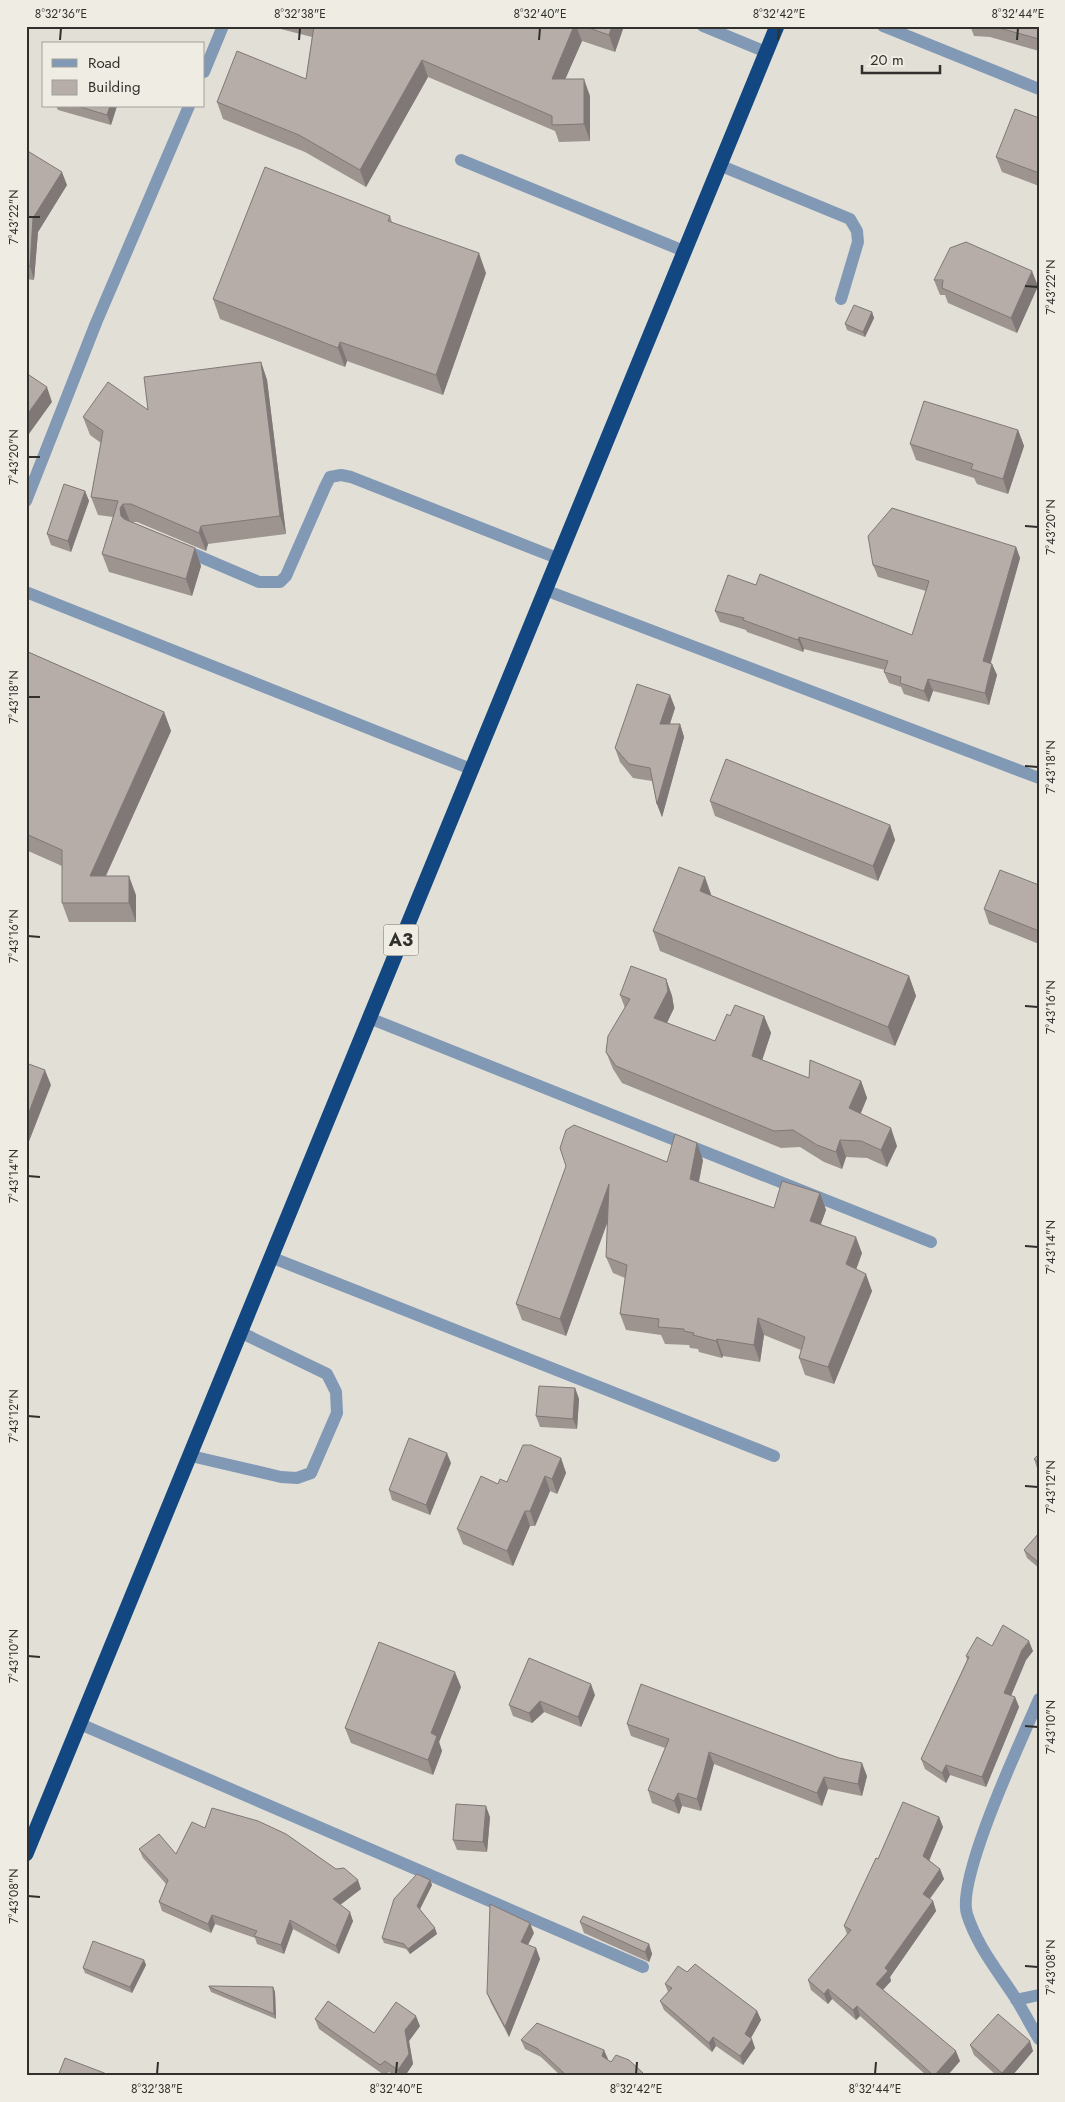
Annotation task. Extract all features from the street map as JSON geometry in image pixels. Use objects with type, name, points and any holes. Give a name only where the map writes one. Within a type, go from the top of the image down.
[{"type":"highway","name":"A3","points":[[26,1854],[273,1258],[544,590],[777,26]]},
{"type":"street","points":[[205,70],[223,26]]},
{"type":"street","points":[[703,26],[766,52]]},
{"type":"street","points":[[883,26],[1039,89]]},
{"type":"street","points":[[26,500],[96,323],[188,108]]},
{"type":"street","points":[[461,160],[684,251]]},
{"type":"street","points":[[719,165],[850,219],[857,231],[858,242],[841,299]]},
{"type":"street","points":[[170,544],[259,582],[280,582],[286,576],[330,477],[340,475],[351,477],[558,558]]},
{"type":"street","points":[[544,590],[1039,778]]},
{"type":"street","points":[[26,592],[471,769]]},
{"type":"street","points":[[369,1018],[931,1242]]},
{"type":"street","points":[[273,1258],[774,1456]]},
{"type":"street","points":[[191,1456],[281,1477],[297,1478],[311,1473],[337,1413],[336,1392],[327,1374],[242,1333]]},
{"type":"street","points":[[1039,1699],[985,1827],[967,1890],[966,1912],[984,1953],[1016,2000],[1039,2039]]},
{"type":"street","points":[[80,1724],[643,1967]]},
{"type":"street","points":[[1016,2000],[1039,1995]]},
{"type":"building","points":[[314,26],[574,26],[552,79],[584,79],[584,124],[552,125],[552,116],[422,60],[360,170],[299,135],[217,102],[237,51],[306,79]]},
{"type":"building","points":[[583,26],[612,26],[609,35]]},
{"type":"building","points":[[992,26],[1039,26],[1039,39]]},
{"type":"building","points":[[84,108],[109,108],[107,115]]},
{"type":"building","points":[[1015,109],[1039,118],[1039,173],[996,157]]},
{"type":"building","points":[[26,150],[62,172],[33,218],[30,266],[26,266]]},
{"type":"building","points":[[265,167],[390,216],[388,221],[479,253],[436,375],[340,342],[338,348],[213,299]]},
{"type":"building","points":[[966,242],[1032,271],[1011,318],[942,288],[943,280],[934,280],[950,248]]},
{"type":"building","points":[[854,305],[872,312],[863,332],[845,324]]},
{"type":"building","points":[[261,362],[280,516],[201,526],[199,533],[131,504],[123,504],[120,508],[121,516],[124,519],[195,548],[186,579],[102,554],[118,501],[91,497],[103,431],[83,417],[108,382],[148,410],[144,377]]},
{"type":"building","points":[[26,373],[47,387],[26,416]]},
{"type":"building","points":[[924,401],[1018,430],[1003,479],[971,469],[973,464],[910,444]]},
{"type":"building","points":[[64,484],[85,491],[68,541],[47,534]]},
{"type":"building","points":[[892,508],[1016,547],[983,661],[992,664],[985,693],[928,679],[924,691],[900,683],[901,677],[884,672],[888,661],[799,637],[798,640],[743,620],[744,618],[715,611],[728,575],[756,585],[760,574],[912,635],[929,581],[873,565],[868,536]]},
{"type":"building","points":[[26,651],[164,712],[90,876],[129,876],[129,903],[62,903],[62,850],[26,834]]},
{"type":"building","points":[[637,684],[670,695],[660,724],[680,724],[657,804],[650,768],[629,764],[615,748]]},
{"type":"building","points":[[726,759],[890,825],[873,866],[710,801]]},
{"type":"building","points":[[679,867],[705,877],[700,891],[909,976],[888,1027],[653,931]]},
{"type":"building","points":[[1000,870],[1039,885],[1039,931],[984,909]]},
{"type":"building","points":[[631,966],[666,979],[668,991],[654,1018],[715,1041],[727,1014],[730,1016],[735,1005],[764,1016],[752,1056],[809,1078],[810,1060],[861,1081],[849,1108],[891,1128],[881,1150],[861,1141],[840,1140],[836,1152],[817,1145],[793,1130],[774,1131],[616,1066],[606,1052],[608,1036],[630,999],[620,995]]},
{"type":"building","points":[[26,1063],[45,1070],[26,1120]]},
{"type":"building","points":[[574,1125],[667,1162],[675,1134],[697,1143],[690,1179],[774,1208],[782,1181],[820,1193],[810,1221],[856,1237],[846,1264],[866,1274],[828,1367],[799,1358],[805,1337],[758,1318],[754,1345],[717,1339],[716,1341],[693,1335],[694,1333],[684,1331],[684,1329],[658,1327],[659,1319],[620,1314],[627,1265],[606,1257],[609,1184],[560,1319],[516,1304],[566,1166],[560,1148],[566,1130]]},
{"type":"building","points":[[539,1386],[575,1388],[573,1419],[536,1416]]},
{"type":"building","points":[[409,1438],[447,1453],[426,1505],[389,1490]]},
{"type":"building","points":[[523,1445],[531,1445],[561,1458],[552,1479],[545,1476],[530,1511],[525,1511],[507,1551],[457,1529],[481,1476],[498,1484],[500,1479],[507,1482]]},
{"type":"building","points":[[1039,1454],[1039,1463],[1034,1459]]},
{"type":"building","points":[[1039,1533],[1039,1563],[1024,1550]]},
{"type":"building","points":[[1003,1625],[1029,1641],[1022,1650],[1004,1693],[1015,1697],[982,1777],[946,1765],[942,1773],[921,1759],[969,1657],[966,1656],[977,1637],[992,1646]]},
{"type":"building","points":[[379,1642],[455,1672],[431,1733],[437,1736],[428,1760],[345,1728]]},
{"type":"building","points":[[529,1658],[591,1684],[578,1717],[540,1701],[529,1713],[509,1705]]},
{"type":"building","points":[[641,1684],[839,1758],[862,1763],[858,1784],[824,1777],[817,1793],[709,1752],[697,1799],[678,1793],[674,1801],[648,1790],[669,1739],[627,1724]]},
{"type":"building","points":[[903,1802],[939,1817],[923,1856],[940,1869],[923,1894],[933,1901],[885,1968],[888,1971],[876,1984],[956,2051],[934,2076],[857,2006],[853,2010],[828,1989],[824,1994],[808,1980],[851,1930],[844,1926],[876,1858],[878,1859]]},
{"type":"building","points":[[456,1804],[486,1806],[483,1842],[453,1840]]},
{"type":"building","points":[[212,1808],[258,1821],[286,1834],[336,1869],[344,1868],[358,1880],[333,1899],[350,1912],[336,1946],[290,1920],[281,1945],[254,1936],[257,1931],[212,1915],[208,1924],[159,1902],[168,1880],[139,1849],[159,1834],[176,1854],[192,1822],[205,1828]]},
{"type":"building","points":[[417,1874],[430,1880],[417,1906],[435,1928],[408,1949],[404,1944],[382,1938],[394,1899]]},
{"type":"building","points":[[490,1904],[530,1923],[521,1942],[536,1948],[505,2027],[487,1993]]},
{"type":"building","points":[[583,1916],[649,1944],[645,1952],[580,1922]]},
{"type":"building","points":[[93,1941],[144,1960],[130,1987],[83,1968]]},
{"type":"building","points":[[695,1964],[757,2011],[745,2034],[752,2039],[740,2056],[713,2037],[709,2043],[660,2001],[672,1988],[665,1984],[678,1966],[687,1972]]},
{"type":"building","points":[[209,1987],[273,1987],[274,2014]]},
{"type":"building","points":[[328,2001],[374,2033],[396,2002],[416,2016],[405,2030],[409,2054],[398,2070],[385,2061],[380,2065],[315,2019]]},
{"type":"building","points":[[998,2014],[1030,2041],[1002,2073],[970,2045]]},
{"type":"building","points":[[537,2023],[604,2050],[602,2056],[611,2062],[616,2055],[629,2060],[643,2073],[641,2076],[567,2076],[538,2049],[521,2040]]},
{"type":"building","points":[[65,2058],[112,2076],[58,2076]]}]
